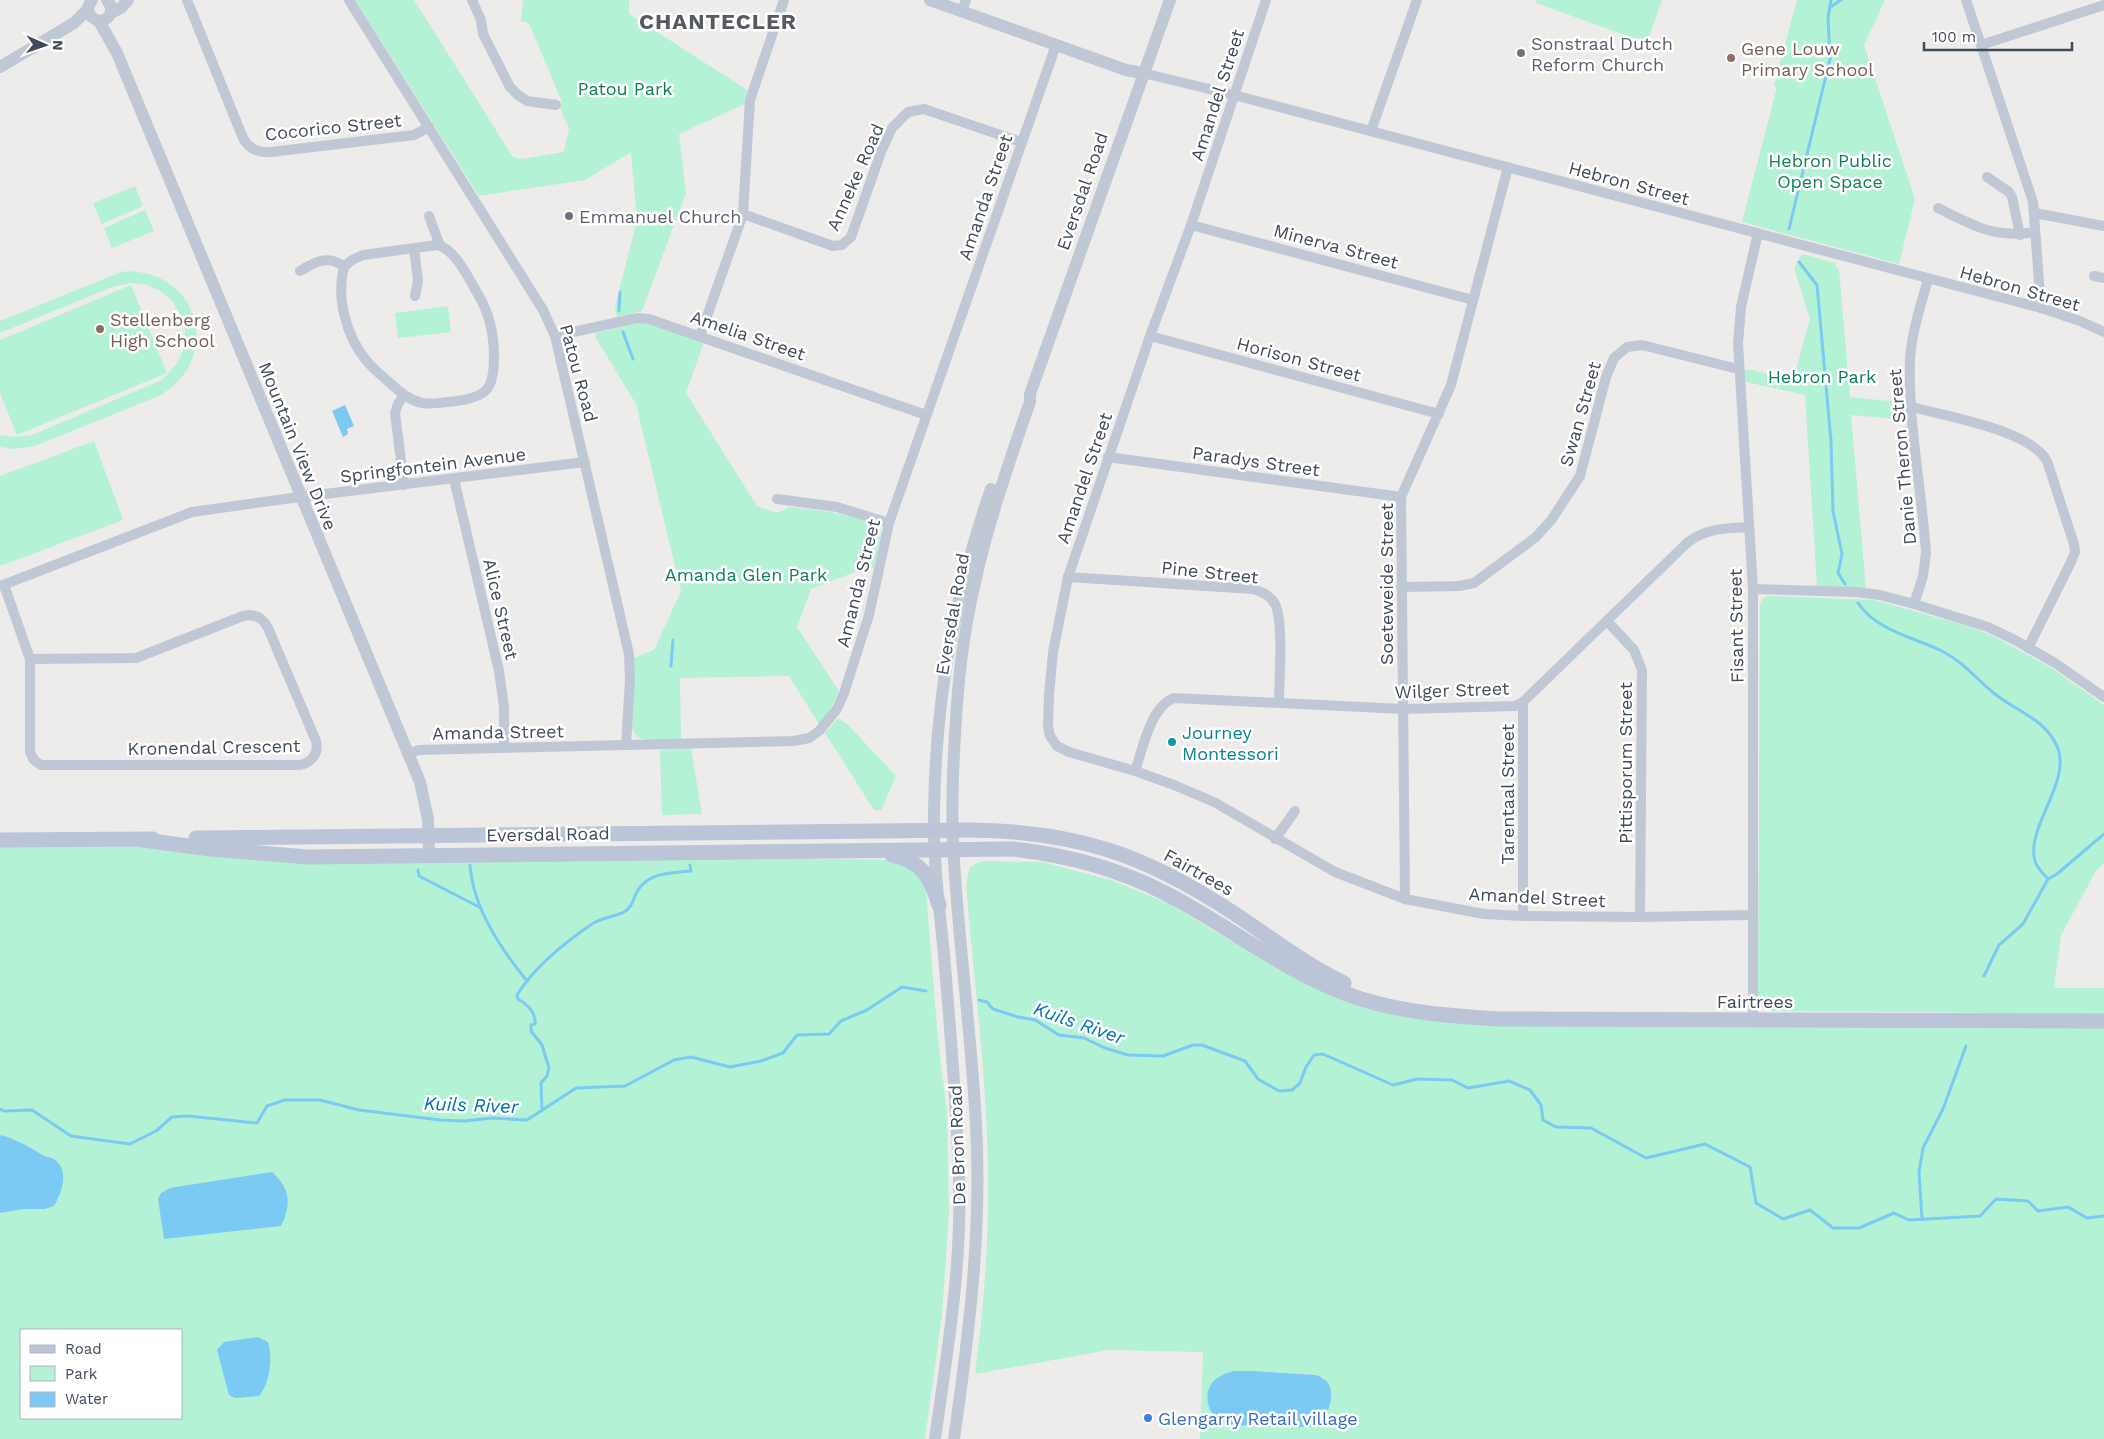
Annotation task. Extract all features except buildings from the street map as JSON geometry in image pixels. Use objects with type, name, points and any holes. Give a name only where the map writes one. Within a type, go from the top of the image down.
[{"type":"main road","name":"Fairtrees","points":[[934,830],[1012,831],[1053,835],[1120,853],[1179,879],[1332,978],[1406,1008]]},
{"type":"main road","name":"Eversdal Road","points":[[0,840],[143,840],[164,838],[934,830]]},
{"type":"main road","name":"Eversdal Road","points":[[143,840],[280,855],[935,850]]},
{"type":"main road","name":"Fairtrees","points":[[935,850],[953,848],[1013,849],[1046,852],[1099,865],[1146,883],[1167,894],[1259,950],[1317,982],[1378,1005],[1458,1017],[1500,1019],[2104,1021]]},
{"type":"main road","points":[[878,851],[915,862],[928,878],[939,905]]},
{"type":"street","name":"Mountain View Drive","points":[[107,0],[112,7],[111,14],[118,53]]},
{"type":"street","points":[[0,67],[74,23],[92,9],[107,18],[121,8],[128,0]]},
{"type":"street","name":"Cocorico Street","points":[[186,0],[246,143],[256,150],[270,152],[414,135],[429,127]]},
{"type":"street","name":"Patou Road","points":[[349,0],[543,310],[555,336],[629,654],[630,680],[626,745]]},
{"type":"street","points":[[472,0],[481,20],[483,34],[510,87],[527,101],[556,105]]},
{"type":"street","points":[[700,336],[745,202],[749,111],[752,90],[784,0]]},
{"type":"street","points":[[930,0],[964,5],[1056,44],[1126,70],[1143,73]]},
{"type":"street","name":"Eversdal Road","points":[[953,848],[958,693],[973,582],[998,491],[1030,402],[1030,394],[1170,0]]},
{"type":"street","name":"Amandel Street","points":[[1266,0],[1191,225],[1150,336],[1068,577],[1054,652],[1049,695],[1048,726],[1050,736],[1056,746],[1069,752],[1135,771],[1214,802],[1275,840],[1334,872],[1380,891],[1405,898],[1484,914],[1523,916],[1640,917],[1752,915]]},
{"type":"street","points":[[1372,131],[1417,0]]},
{"type":"street","points":[[1966,0],[2033,202],[2041,308]]},
{"type":"street","points":[[1981,45],[2104,5]]},
{"type":"street","name":"Mountain View Drive","points":[[92,9],[118,53],[300,497],[420,782],[428,819],[429,855]]},
{"type":"street","name":"Amanda Street","points":[[407,754],[419,750],[794,741],[809,738],[820,732],[837,708],[856,658],[869,615],[889,523],[1056,44]]},
{"type":"street","name":"Hebron Street","points":[[1143,73],[1372,131],[2041,308],[2080,321],[2104,332]]},
{"type":"street","name":"Anneke Road","points":[[742,214],[833,246],[845,243],[851,237],[888,136],[899,120],[912,110],[931,111],[1021,142]]},
{"type":"street","name":"Soeteweide Street","points":[[1405,898],[1401,497],[1451,385],[1508,167]]},
{"type":"street","points":[[1987,177],[2011,195],[2014,200],[2020,235]]},
{"type":"street","points":[[1938,208],[1977,227],[2005,235],[2035,232]]},
{"type":"street","points":[[2035,213],[2104,226]]},
{"type":"street","points":[[429,216],[440,246]]},
{"type":"street","name":"Minerva Street","points":[[1191,225],[1473,300]]},
{"type":"street","name":"Fisant Street","points":[[1753,1020],[1753,589],[1738,369],[1738,325],[1758,234]]},
{"type":"street","points":[[440,246],[450,251],[486,309],[491,323],[494,347],[493,380],[487,390],[473,398],[432,404],[419,402],[404,395],[376,371],[356,346],[350,332],[341,286],[344,267],[352,260],[363,255],[414,248],[440,246]]},
{"type":"street","points":[[414,248],[418,281],[415,296]]},
{"type":"street","points":[[300,271],[314,262],[323,260],[333,260],[344,267]]},
{"type":"street","name":"Danie Theron Street","points":[[1914,604],[1923,576],[1926,553],[1912,407],[1912,350],[1928,279]]},
{"type":"street","name":"Amelia Street","points":[[555,336],[641,317],[664,323],[926,415]]},
{"type":"street","name":"Horison Street","points":[[1150,336],[1439,414]]},
{"type":"street","name":"Swan Street","points":[[1401,588],[1460,586],[1474,583],[1536,537],[1552,519],[1580,476],[1606,377],[1614,358],[1622,350],[1642,345],[1738,369]]},
{"type":"street","name":"Eversdal Road","points":[[935,850],[937,732],[953,618],[980,520],[1025,400],[1030,394]]},
{"type":"street","points":[[404,395],[395,413],[404,485]]},
{"type":"street","points":[[1912,407],[2017,437],[2040,452],[2047,461],[2075,547],[2071,562],[2028,648]]},
{"type":"street","name":"Paradys Street","points":[[1108,457],[1401,497]]},
{"type":"street","name":"Springfontein Avenue","points":[[2,586],[184,514],[300,497],[585,462]]},
{"type":"street","name":"Alice Street","points":[[454,479],[499,671],[504,707],[504,748]]},
{"type":"street","points":[[777,499],[838,507],[889,523]]},
{"type":"street","name":"Wilger Street","points":[[1135,771],[1154,716],[1159,708],[1168,700],[1180,698],[1403,709],[1504,708],[1515,706],[1523,702],[1688,542],[1699,534],[1718,528],[1749,527]]},
{"type":"street","name":"Pine Street","points":[[1068,577],[1253,589],[1266,594],[1274,602],[1279,621],[1279,703]]},
{"type":"street","name":"Kronendal Crescent","points":[[2,586],[30,659],[30,752],[34,760],[41,765],[300,765],[311,760],[316,754],[316,741],[268,628],[264,620],[256,616],[244,616],[136,658],[30,659]]},
{"type":"street","points":[[1753,589],[1856,592],[1880,595],[1914,604],[1988,627],[2055,662],[2104,697]]},
{"type":"street","name":"Pittisporum Street","points":[[1607,620],[1634,650],[1642,670],[1640,917]]},
{"type":"street","name":"Tarentaal Street","points":[[1523,702],[1523,916]]},
{"type":"street","points":[[1275,840],[1295,811]]},
{"type":"street","name":"De Bron Road","points":[[953,848],[976,1116],[978,1178],[974,1284],[954,1439]]},
{"type":"street","name":"De Bron Road","points":[[935,850],[954,1070],[959,1182],[956,1275],[935,1439]]},
{"type":"green space","name":"Patou Park","points":[[355,0],[414,0],[513,157],[522,159],[564,152],[569,128],[561,111],[561,100],[529,23],[521,21],[523,0],[629,0],[629,14],[747,90],[745,104],[679,134],[686,193],[642,311],[617,317],[615,307],[637,220],[631,152],[585,180],[479,196]]},
{"type":"green space","points":[[1537,0],[1662,0],[1647,43],[1536,3]]},
{"type":"green space","name":"Hebron Public Open Space","points":[[1797,0],[1885,0],[1864,45],[1915,199],[1899,264],[1742,222],[1777,87],[1774,85]]},
{"type":"green space","points":[[135,186],[143,206],[102,224],[93,203]]},
{"type":"green space","points":[[145,210],[154,231],[112,248],[104,228]]},
{"type":"green space","name":"Hebron Park","points":[[1802,254],[1836,263],[1836,268],[1839,269],[1850,397],[1908,403],[1909,420],[1851,415],[1866,589],[1817,586],[1805,395],[1746,382],[1744,371],[1748,369],[1793,381],[1810,319],[1794,268]]},
{"type":"green space","points":[[121,272],[147,274],[168,283],[184,298],[194,316],[197,337],[193,358],[181,378],[161,395],[35,446],[14,449],[0,447],[0,435],[15,437],[32,435],[162,380],[178,362],[184,347],[185,331],[181,316],[173,302],[161,291],[147,285],[131,283],[115,286],[0,333],[0,321]]},
{"type":"green space","points":[[131,285],[167,373],[17,435],[0,393],[0,340]]},
{"type":"green space","points":[[448,306],[451,332],[398,338],[395,313]]},
{"type":"green space","name":"Amanda Glen Park","points":[[643,322],[704,342],[686,393],[757,506],[777,512],[788,507],[838,513],[865,520],[875,525],[881,531],[874,568],[868,567],[811,589],[797,627],[839,691],[830,710],[819,724],[789,676],[680,678],[681,739],[652,741],[645,740],[634,733],[632,727],[634,658],[654,650],[681,591],[636,404],[596,338],[595,333]]},
{"type":"green space","points":[[94,441],[123,520],[0,566],[0,476]]},
{"type":"green space","points":[[1769,596],[1874,600],[1971,627],[1993,636],[2050,667],[2104,705],[2104,863],[2097,869],[2061,935],[2054,988],[2104,988],[2104,1014],[1771,1011],[1763,1007],[1758,998],[1760,604],[1763,598]]},
{"type":"green space","points":[[838,718],[848,725],[896,776],[881,810],[874,810],[825,733]]},
{"type":"green space","points":[[691,748],[702,814],[662,815],[660,750]]},
{"type":"green space","points":[[0,844],[142,845],[337,863],[768,858],[901,860],[920,877],[926,891],[938,1040],[947,1111],[949,1214],[942,1315],[925,1439],[0,1439]]},
{"type":"green space","points":[[981,861],[1042,862],[1111,880],[1170,904],[1229,940],[1361,1004],[1424,1019],[2104,1027],[2104,1439],[1200,1439],[1203,1352],[1109,1350],[975,1374],[985,1274],[988,1224],[988,1173],[983,1065],[966,885],[970,867]],"holes":[[[1233,1371],[1316,1375],[1325,1378],[1319,1426],[1230,1425]]]},
{"type":"water","points":[[345,405],[354,426],[347,429],[348,434],[343,437],[332,411]]},
{"type":"water","points":[[0,1135],[20,1142],[42,1155],[54,1159],[59,1164],[62,1169],[63,1182],[60,1195],[54,1206],[45,1209],[24,1209],[0,1213]]},
{"type":"water","points":[[272,1172],[286,1190],[287,1211],[281,1226],[164,1239],[158,1199],[161,1193],[170,1188]]},
{"type":"water","points":[[258,1337],[268,1342],[270,1348],[270,1370],[266,1384],[259,1396],[235,1398],[229,1395],[217,1350],[224,1342]]},
{"type":"water","points":[[1233,1371],[1316,1375],[1323,1379],[1331,1389],[1331,1396],[1323,1424],[1310,1427],[1230,1425],[1224,1423],[1214,1415],[1208,1405],[1208,1392],[1214,1380]]},
{"type":"waterway","points":[[1789,229],[1830,59],[1828,18],[1831,0]]},
{"type":"waterway","points":[[1829,8],[1841,0]]},
{"type":"waterway","points":[[1799,262],[1817,285],[1831,441],[1833,511],[1842,554],[1838,573],[1845,584]]},
{"type":"waterway","points":[[619,311],[620,292]]},
{"type":"waterway","points":[[623,332],[633,359]]},
{"type":"waterway","points":[[1858,603],[1866,613],[1885,627],[1950,656],[2003,700],[2037,721],[2051,735],[2060,758],[2059,773],[2041,820],[2034,850],[2036,864],[2048,879]]},
{"type":"waterway","points":[[671,666],[673,640]]},
{"type":"waterway","points":[[1984,976],[1999,945],[2023,924],[2048,879],[2057,874],[2104,834]]},
{"type":"waterway","points":[[470,865],[472,881],[482,912],[498,942],[527,981]]},
{"type":"waterway","points":[[542,1111],[541,1083],[547,1076],[549,1068],[542,1045],[531,1031],[531,1025],[535,1024],[534,1016],[528,1006],[518,999],[517,995],[532,974],[571,939],[596,922],[627,910],[638,890],[648,880],[662,874],[691,871],[690,865]]},
{"type":"waterway","points":[[418,870],[419,876],[481,908]]},
{"type":"waterway","name":"Kuils River","points":[[0,1109],[4,1111],[32,1110],[71,1136],[130,1144],[156,1131],[172,1117],[188,1116],[257,1123],[267,1106],[285,1100],[320,1100],[359,1110],[440,1120],[465,1121],[492,1118],[527,1120],[576,1088],[625,1086],[674,1060],[691,1057],[730,1067],[761,1061],[783,1053],[797,1035],[829,1034],[841,1021],[867,1010],[902,987],[926,991]]},
{"type":"waterway","name":"Kuils River","points":[[979,1000],[987,1002],[993,1009],[1035,1020],[1059,1035],[1084,1038],[1105,1048],[1128,1055],[1163,1056],[1193,1045],[1202,1045],[1245,1061],[1258,1079],[1279,1091],[1292,1090],[1300,1083],[1306,1067],[1314,1055],[1323,1054],[1393,1085],[1417,1079],[1452,1080],[1468,1088],[1509,1081],[1530,1090],[1541,1105],[1543,1120],[1556,1127],[1591,1128],[1646,1158],[1705,1144],[1750,1167],[1756,1203],[1783,1219],[1810,1210],[1833,1228],[1859,1228],[1894,1213],[1909,1220],[1980,1216],[1996,1199],[2028,1201],[2038,1211],[2068,1207],[2087,1218],[2104,1216]]},
{"type":"waterway","points":[[1922,1219],[1919,1172],[1923,1148],[1943,1109],[1966,1046]]},
{"type":"place","name":"Sonstraal Dutch Reform Church","points":[[1521,53]]},
{"type":"place","name":"Gene Louw Primary School","points":[[1731,58]]},
{"type":"place","name":"Emmanuel Church","points":[[569,216]]},
{"type":"place","name":"Stellenberg High School","points":[[100,329]]},
{"type":"place","name":"Journey Montessori","points":[[1172,742]]},
{"type":"place","name":"Glengarry Retail village","points":[[1148,1418]]},
{"type":"district","name":"CHANTECLER","points":[[718,21]]}]
